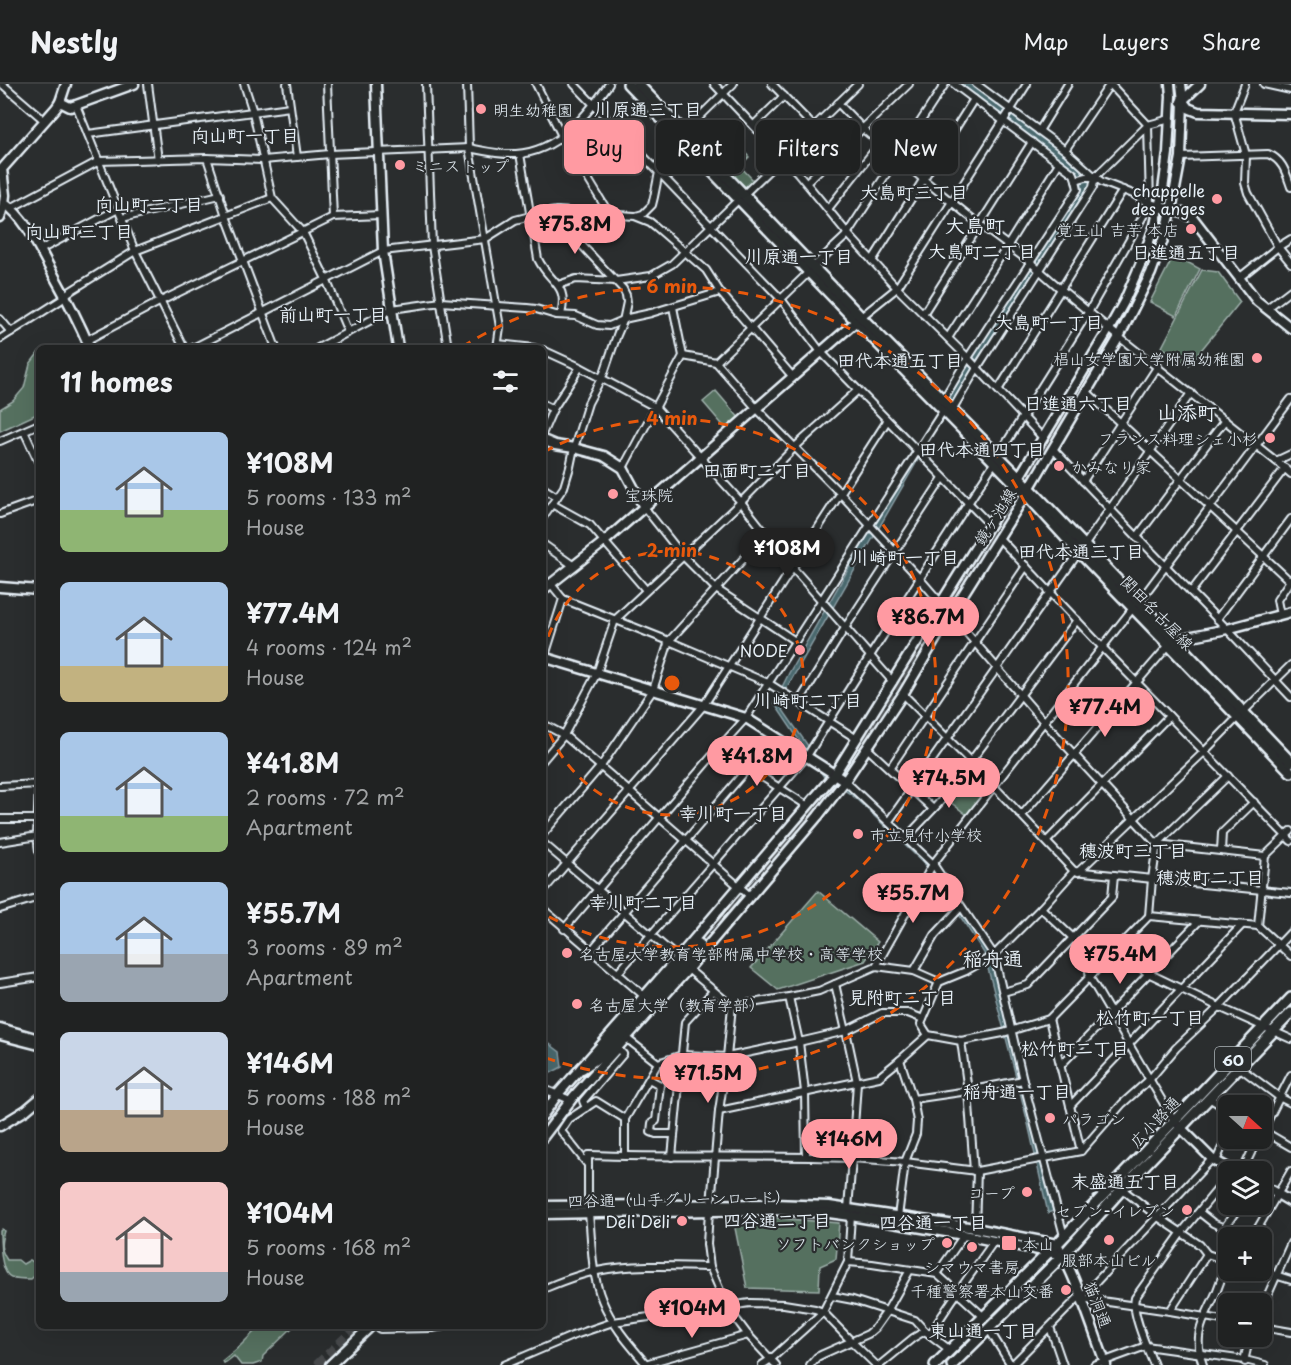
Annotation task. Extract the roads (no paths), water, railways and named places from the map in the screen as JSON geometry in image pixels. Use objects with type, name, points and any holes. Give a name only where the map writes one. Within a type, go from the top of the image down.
[{"type":"highway","points":[[582,1068],[605,1049],[647,998],[677,971],[698,944]]},
{"type":"main road","name":"関田名古屋線","points":[[628,84],[666,120]]},
{"type":"main road","name":"関田名古屋線","points":[[638,84],[669,120]]},
{"type":"main road","name":"関田名古屋線","points":[[719,174],[1028,491],[1291,772]]},
{"type":"main road","name":"関田名古屋線","points":[[1240,715],[1289,755]]},
{"type":"main road","name":"広小路通","points":[[952,1365],[1063,1255],[1177,1124],[1209,1098],[1239,1067],[1291,998]]},
{"type":"main road","name":"広小路通","points":[[935,1365],[1177,1124],[1268,1029],[1291,1013]]},
{"type":"street","points":[[2,84],[45,121]]},
{"type":"street","points":[[0,218],[5,200],[1,169],[60,102],[66,84]]},
{"type":"street","points":[[60,102],[70,106],[76,105],[134,84]]},
{"type":"street","points":[[148,84],[158,160]]},
{"type":"street","points":[[244,84],[253,112],[272,198],[303,232],[348,332]]},
{"type":"street","points":[[287,84],[297,157]]},
{"type":"street","points":[[327,84],[333,217]]},
{"type":"street","points":[[376,84],[383,251],[398,345]]},
{"type":"street","points":[[426,84],[432,246],[448,345]]},
{"type":"street","points":[[467,84],[470,148],[500,327],[497,345]]},
{"type":"street","points":[[536,84],[562,136],[610,215]]},
{"type":"street","points":[[574,84],[656,169]]},
{"type":"street","points":[[5,200],[99,161],[263,159],[470,148],[492,153],[520,154],[543,147],[562,136],[579,122],[609,84]]},
{"type":"street","points":[[714,84],[754,125],[784,96]]},
{"type":"street","points":[[695,120],[733,84]]},
{"type":"street","points":[[772,84],[807,120]]},
{"type":"street","points":[[821,120],[858,84]]},
{"type":"street","points":[[807,182],[909,84]]},
{"type":"street","points":[[921,120],[945,84]]},
{"type":"street","points":[[946,407],[968,358],[1078,189],[1074,174],[954,84]]},
{"type":"street","points":[[976,84],[1065,150],[1102,182],[1133,194],[1150,204],[1193,218],[1257,301],[1291,328]]},
{"type":"street","points":[[857,739],[768,683],[563,599],[547,582],[574,566],[604,542],[897,288],[1027,84]]},
{"type":"street","points":[[1038,131],[1068,84]]},
{"type":"street","points":[[617,974],[807,756],[1089,311],[1150,204],[1148,125],[1110,84],[1065,150]]},
{"type":"street","points":[[1161,84],[1171,96],[1183,100],[1188,108],[1198,112],[1291,114]]},
{"type":"street","name":"鏡ヶ池線","points":[[647,998],[678,958],[834,775],[1109,329],[1124,302],[1155,225],[1168,153],[1170,84]]},
{"type":"street","name":"鏡ヶ池線","points":[[546,1133],[570,1100],[688,969],[845,781],[903,694],[1028,491],[1119,337],[1151,273],[1171,210],[1180,157],[1183,100],[1181,84]]},
{"type":"street","points":[[1170,108],[1183,100],[1200,84]]},
{"type":"street","points":[[1245,84],[1234,112],[1246,155],[1245,183],[1248,193],[1278,247],[1291,263]]},
{"type":"street","points":[[1264,84],[1291,90]]},
{"type":"street","points":[[872,261],[974,99]]},
{"type":"street","points":[[838,103],[872,136]]},
{"type":"street","points":[[76,105],[135,251],[183,345]]},
{"type":"street","points":[[88,134],[290,107]]},
{"type":"street","points":[[564,928],[746,718],[946,407],[977,368],[1093,187],[1095,177],[1148,125],[1170,119]]},
{"type":"street","points":[[923,314],[1032,142]]},
{"type":"street","points":[[828,209],[872,153]]},
{"type":"street","points":[[520,154],[538,259],[546,273],[558,285],[564,298],[561,315]]},
{"type":"street","points":[[1180,157],[1268,154],[1276,157],[1283,165],[1291,187]]},
{"type":"street","points":[[207,158],[226,216],[275,345]]},
{"type":"street","points":[[948,338],[1059,163]]},
{"type":"street","points":[[199,345],[383,251],[485,239],[515,220],[557,211],[635,216],[643,214],[652,205],[659,174]]},
{"type":"street","points":[[661,174],[781,299],[821,352],[990,525]]},
{"type":"street","points":[[558,285],[576,279],[616,281],[651,276],[672,264],[765,174]]},
{"type":"street","points":[[800,174],[872,261],[1043,438]]},
{"type":"street","points":[[716,362],[848,234],[886,174]]},
{"type":"street","points":[[917,174],[1040,270],[1109,329],[1291,474]]},
{"type":"street","points":[[1076,180],[1095,177]]},
{"type":"street","points":[[998,390],[1123,190]]},
{"type":"street","points":[[122,218],[220,195]]},
{"type":"street","points":[[0,339],[135,251],[272,198]]},
{"type":"street","points":[[5,200],[28,229],[65,296],[88,344],[161,301],[333,217],[381,216]]},
{"type":"street","points":[[40,250],[118,209]]},
{"type":"street","points":[[546,513],[564,487],[588,403],[602,379],[623,321],[627,302],[625,292],[575,238],[557,211]]},
{"type":"street","points":[[635,216],[650,222],[706,270],[720,292],[793,377]]},
{"type":"street","points":[[1239,278],[1291,239]]},
{"type":"street","points":[[1266,309],[1291,290]]},
{"type":"street","points":[[324,345],[392,309],[441,303],[536,309],[556,315],[576,316],[602,326],[609,326],[628,318],[651,314],[720,292]]},
{"type":"street","points":[[623,468],[683,356],[672,306]]},
{"type":"street","points":[[0,319],[11,332]]},
{"type":"street","points":[[546,351],[580,367],[655,408],[741,502],[792,567],[893,682]]},
{"type":"street","points":[[683,356],[716,362],[757,409],[920,579],[1044,722],[1158,844],[1265,856]]},
{"type":"street","points":[[1083,481],[1158,366]]},
{"type":"street","points":[[546,425],[553,409],[580,367]]},
{"type":"street","points":[[546,756],[564,735],[597,673],[615,620],[741,502],[795,447],[858,390]]},
{"type":"street","points":[[1086,391],[1291,580],[1277,600],[1280,615]]},
{"type":"street","points":[[889,821],[1191,393]]},
{"type":"street","points":[[876,966],[932,866],[1136,605],[1291,399]]},
{"type":"street","points":[[546,406],[553,409]]},
{"type":"street","points":[[1137,537],[1225,420]]},
{"type":"street","points":[[546,888],[704,705],[887,421]]},
{"type":"street","points":[[0,441],[36,425]]},
{"type":"street","points":[[24,431],[36,457]]},
{"type":"street","points":[[546,441],[604,456],[623,468],[644,507],[682,555],[716,589],[795,641]]},
{"type":"street","points":[[1053,449],[1291,697]]},
{"type":"street","points":[[1276,461],[1291,454]]},
{"type":"street","points":[[1191,592],[1285,468]]},
{"type":"street","points":[[799,702],[943,478]]},
{"type":"street","points":[[546,490],[557,497]]},
{"type":"street","points":[[0,514],[36,501]]},
{"type":"street","points":[[552,504],[590,525],[646,590]]},
{"type":"street","points":[[1217,619],[1291,519]]},
{"type":"street","points":[[546,830],[601,766],[653,690],[669,641],[766,534]]},
{"type":"street","points":[[998,537],[1204,752],[1289,836],[1265,856],[1258,926]]},
{"type":"street","points":[[546,546],[574,566]]},
{"type":"street","points":[[890,768],[1026,566]]},
{"type":"street","points":[[0,587],[36,590]]},
{"type":"street","points":[[546,653],[563,599]]},
{"type":"street","points":[[1022,815],[1171,643],[1291,612]]},
{"type":"street","points":[[906,838],[933,809],[1077,620]]},
{"type":"street","points":[[546,660],[746,718],[845,781],[889,821],[932,866],[994,955],[1003,992],[1008,1031],[1043,1159],[1061,1240],[898,1217],[773,1203],[589,1210],[546,1206]]},
{"type":"street","points":[[1228,776],[1158,844],[1149,916],[1049,1019],[961,1041],[928,1035],[921,1024],[939,982],[966,971],[994,955],[1076,871],[1204,752],[1291,665]]},
{"type":"street","points":[[903,694],[1076,871],[1291,893]]},
{"type":"street","points":[[1047,842],[1169,716]]},
{"type":"street","points":[[546,726],[564,735],[750,896]]},
{"type":"street","points":[[867,748],[933,809]]},
{"type":"street","points":[[718,749],[808,806]]},
{"type":"street","points":[[591,951],[748,768]]},
{"type":"street","points":[[0,786],[36,784]]},
{"type":"street","points":[[1221,851],[1222,833],[1254,802]]},
{"type":"street","points":[[0,819],[36,819]]},
{"type":"street","points":[[0,842],[36,836]]},
{"type":"street","points":[[546,846],[678,958]]},
{"type":"street","points":[[1003,992],[1028,985],[1073,939],[1112,897],[1114,875]]},
{"type":"street","points":[[0,909],[36,898]]},
{"type":"street","points":[[914,971],[935,935],[961,907]]},
{"type":"street","points":[[1041,908],[1086,950],[1132,962],[1148,973],[1219,1008],[1291,1039]]},
{"type":"street","points":[[546,912],[647,998]]},
{"type":"street","points":[[1149,916],[1258,926],[1291,956]]},
{"type":"street","points":[[1060,1066],[1198,921]]},
{"type":"street","points":[[1070,1106],[1242,925]]},
{"type":"street","points":[[748,1335],[645,1365],[613,1322],[602,1300],[595,1271],[589,1210],[588,1155],[806,1156],[905,1162],[976,1171],[1080,1151],[1122,1104],[1150,1078],[1176,1048],[1219,1008],[1291,932]]},
{"type":"street","points":[[1086,950],[1090,978],[1177,1124],[1218,1162]]},
{"type":"street","points":[[688,969],[732,1006],[819,991],[876,966],[914,971],[939,982]]},
{"type":"street","points":[[0,982],[36,977]]},
{"type":"street","points":[[762,1365],[823,1312],[848,1262],[857,1082],[835,984]]},
{"type":"street","points":[[672,1157],[685,1022],[713,992]]},
{"type":"street","points":[[789,997],[799,1042],[805,1092],[806,1156]]},
{"type":"street","points":[[732,1006],[719,1111],[707,1244],[710,1267],[727,1307],[748,1335],[776,1365]]},
{"type":"street","points":[[626,1156],[625,1119],[658,1063],[682,1055],[727,1057],[799,1042],[846,1031],[882,1013],[908,1013],[923,1019]]},
{"type":"street","points":[[1049,1019],[1080,1151]]},
{"type":"street","points":[[0,1028],[36,1038]]},
{"type":"street","points":[[0,1035],[36,1044]]},
{"type":"street","points":[[719,1111],[879,1077],[928,1035]]},
{"type":"street","points":[[626,1038],[658,1063]]},
{"type":"street","points":[[961,1041],[976,1171],[975,1228]]},
{"type":"street","points":[[586,1108],[583,1101],[623,1054],[617,1048]]},
{"type":"street","points":[[898,1217],[905,1162],[916,1134],[917,1121],[913,1099],[900,1060]]},
{"type":"street","points":[[1239,1067],[1279,1097],[1291,1103]]},
{"type":"street","points":[[546,1111],[582,1068]]},
{"type":"street","points":[[1272,1111],[1291,1075]]},
{"type":"street","points":[[648,1079],[660,1085],[656,1121],[652,1124],[651,1132],[674,1134]]},
{"type":"street","points":[[913,1099],[1020,1080]]},
{"type":"street","points":[[546,1093],[549,1091],[570,1100]]},
{"type":"street","points":[[1209,1098],[1218,1104]]},
{"type":"street","points":[[588,1165],[561,1131],[569,1119],[596,1101],[625,1119]]},
{"type":"street","points":[[0,1126],[36,1102]]},
{"type":"street","points":[[1272,1137],[1291,1147]]},
{"type":"street","points":[[988,1328],[1012,1365],[1077,1299],[1081,1298],[1214,1160],[1220,1149]]},
{"type":"street","points":[[1258,1227],[1291,1171]]},
{"type":"street","points":[[1122,1189],[1200,1245],[1207,1254],[1218,1258]]},
{"type":"street","points":[[1154,1365],[1133,1305],[1135,1298],[1182,1232],[1218,1189]]},
{"type":"street","points":[[1272,1191],[1291,1202]]},
{"type":"street","name":"四谷通（山手グリーンロード）","points":[[546,1214],[589,1210]]},
{"type":"street","points":[[849,1212],[1063,1255]]},
{"type":"street","points":[[1199,1212],[1224,1228],[1233,1215]]},
{"type":"street","points":[[937,1274],[964,1235]]},
{"type":"street","name":"猫洞通","points":[[1061,1240],[1063,1255],[1106,1363]]},
{"type":"street","points":[[504,1365],[572,1336],[613,1322],[750,1303],[784,1304],[823,1312],[878,1365],[913,1338],[928,1333],[994,1241]]},
{"type":"street","points":[[1269,1293],[1291,1243]]},
{"type":"street","points":[[1170,1311],[1207,1254]]},
{"type":"street","points":[[848,1262],[937,1274],[984,1317]]},
{"type":"street","points":[[546,1288],[595,1271],[640,1266],[710,1267]]},
{"type":"street","points":[[810,1365],[817,1357],[868,1334],[875,1328],[910,1270]]},
{"type":"street","points":[[1272,1275],[1291,1280]]},
{"type":"street","points":[[1203,1365],[1198,1340],[1204,1317],[1220,1281]]},
{"type":"street","points":[[832,1296],[853,1300],[915,1320],[950,1350]]},
{"type":"street","points":[[1081,1298],[1218,1319]]},
{"type":"street","points":[[1050,1327],[1063,1365]]},
{"type":"street","points":[[330,1365],[370,1329]]},
{"type":"street","points":[[1272,1329],[1291,1332]]},
{"type":"street","points":[[1094,1365],[1106,1363],[1146,1346],[1265,1365]]},
{"type":"street","points":[[1245,1363],[1249,1347]]},
{"type":"water","points":[[958,84],[971,84],[1065,154],[1088,174],[1090,187],[955,401],[949,406],[778,703],[827,773],[855,792],[931,864],[993,962],[1053,1211],[1048,1213],[1027,1119],[984,953],[929,868],[852,795],[824,777],[774,703],[874,524],[916,459],[947,405],[948,394],[1080,189],[1076,171]]},
{"type":"water","points":[[546,1041],[560,1052],[562,1067],[546,1075]]},
{"type":"tunnel","points":[[1140,288],[1155,250],[1165,212],[1178,132]]},
{"type":"tunnel","points":[[1101,359],[1120,326]]},
{"type":"tunnel","points":[[966,582],[1078,398]]},
{"type":"tunnel","points":[[755,884],[851,765],[948,611]]},
{"type":"tunnel","points":[[698,944],[757,876]]},
{"type":"tunnel","points":[[546,1116],[585,1069]]},
{"type":"tunnel","points":[[317,1365],[355,1329]]},
{"type":"place","name":"明生幼稚園","points":[[481,109]]},
{"type":"place","name":"ミニストップ","points":[[400,165]]},
{"type":"place","name":"chappelle des anges","points":[[1217,199]]},
{"type":"place","name":"覚王山 吉芋 本店","points":[[1191,229]]},
{"type":"place","name":"椙山女学園大学附属幼稚園","points":[[1257,358]]},
{"type":"place","name":"フランス料理シェ小杉","points":[[1270,438]]},
{"type":"place","name":"かみなり家","points":[[1059,466]]},
{"type":"place","name":"宝珠院","points":[[613,494]]},
{"type":"place","name":"NODE","points":[[800,650]]},
{"type":"place","name":"市立見付小学校","points":[[858,834]]},
{"type":"place","name":"名古屋大学教育学部附属中学校・高等学校","points":[[567,953]]},
{"type":"place","name":"名古屋大学（教育学部）","points":[[577,1004]]},
{"type":"place","name":"パラゴン","points":[[1050,1118]]},
{"type":"place","name":"コープ","points":[[1027,1192]]},
{"type":"place","name":"セブン-イレブン","points":[[1187,1210]]},
{"type":"place","name":"Deli Deli","points":[[682,1221]]},
{"type":"place","name":"服部本山ビル","points":[[1109,1240]]},
{"type":"place","name":"ソフトバンクショップ","points":[[947,1243]]},
{"type":"place","name":"本山","points":[[1009,1243]]},
{"type":"place","name":"シマウマ書房","points":[[972,1247]]},
{"type":"place","name":"千種警察署本山交番","points":[[1066,1290]]},
{"type":"district","name":"川原通三丁目","points":[[648,108]]},
{"type":"district","name":"向山町一丁目","points":[[245,134]]},
{"type":"district","name":"大島町三丁目","points":[[914,191]]},
{"type":"district","name":"向山町二丁目","points":[[149,203]]},
{"type":"district","name":"大島町","points":[[975,225]]},
{"type":"district","name":"向山町三丁目","points":[[79,230]]},
{"type":"district","name":"大島町二丁目","points":[[982,250]]},
{"type":"district","name":"日進通五丁目","points":[[1186,251]]},
{"type":"district","name":"川原通一丁目","points":[[799,255]]},
{"type":"district","name":"前山町一丁目","points":[[333,313]]},
{"type":"district","name":"大島町一丁目","points":[[1049,321]]},
{"type":"district","name":"田代本通五丁目","points":[[900,359]]},
{"type":"district","name":"日進通六丁目","points":[[1078,402]]},
{"type":"district","name":"山添町","points":[[1187,412]]},
{"type":"district","name":"田代本通四丁目","points":[[982,448]]},
{"type":"district","name":"田面町二丁目","points":[[757,469]]},
{"type":"district","name":"田代本通三丁目","points":[[1081,550]]},
{"type":"district","name":"川崎町一丁目","points":[[905,556]]},
{"type":"district","name":"川崎町二丁目","points":[[808,699]]},
{"type":"district","name":"幸川町一丁目","points":[[733,812]]},
{"type":"district","name":"穂波町三丁目","points":[[1133,849]]},
{"type":"district","name":"穂波町二丁目","points":[[1210,876]]},
{"type":"district","name":"幸川町二丁目","points":[[643,901]]},
{"type":"district","name":"稲舟通","points":[[993,958]]},
{"type":"district","name":"見附町二丁目","points":[[902,996]]},
{"type":"district","name":"松竹町一丁目","points":[[1150,1016]]},
{"type":"district","name":"松竹町二丁目","points":[[1075,1047]]},
{"type":"district","name":"稲舟通一丁目","points":[[1017,1090]]},
{"type":"district","name":"末盛通五丁目","points":[[1125,1180]]},
{"type":"district","name":"四谷通二丁目","points":[[777,1219]]},
{"type":"district","name":"四谷通一丁目","points":[[933,1221]]},
{"type":"district","name":"東山通一丁目","points":[[983,1329]]}]
